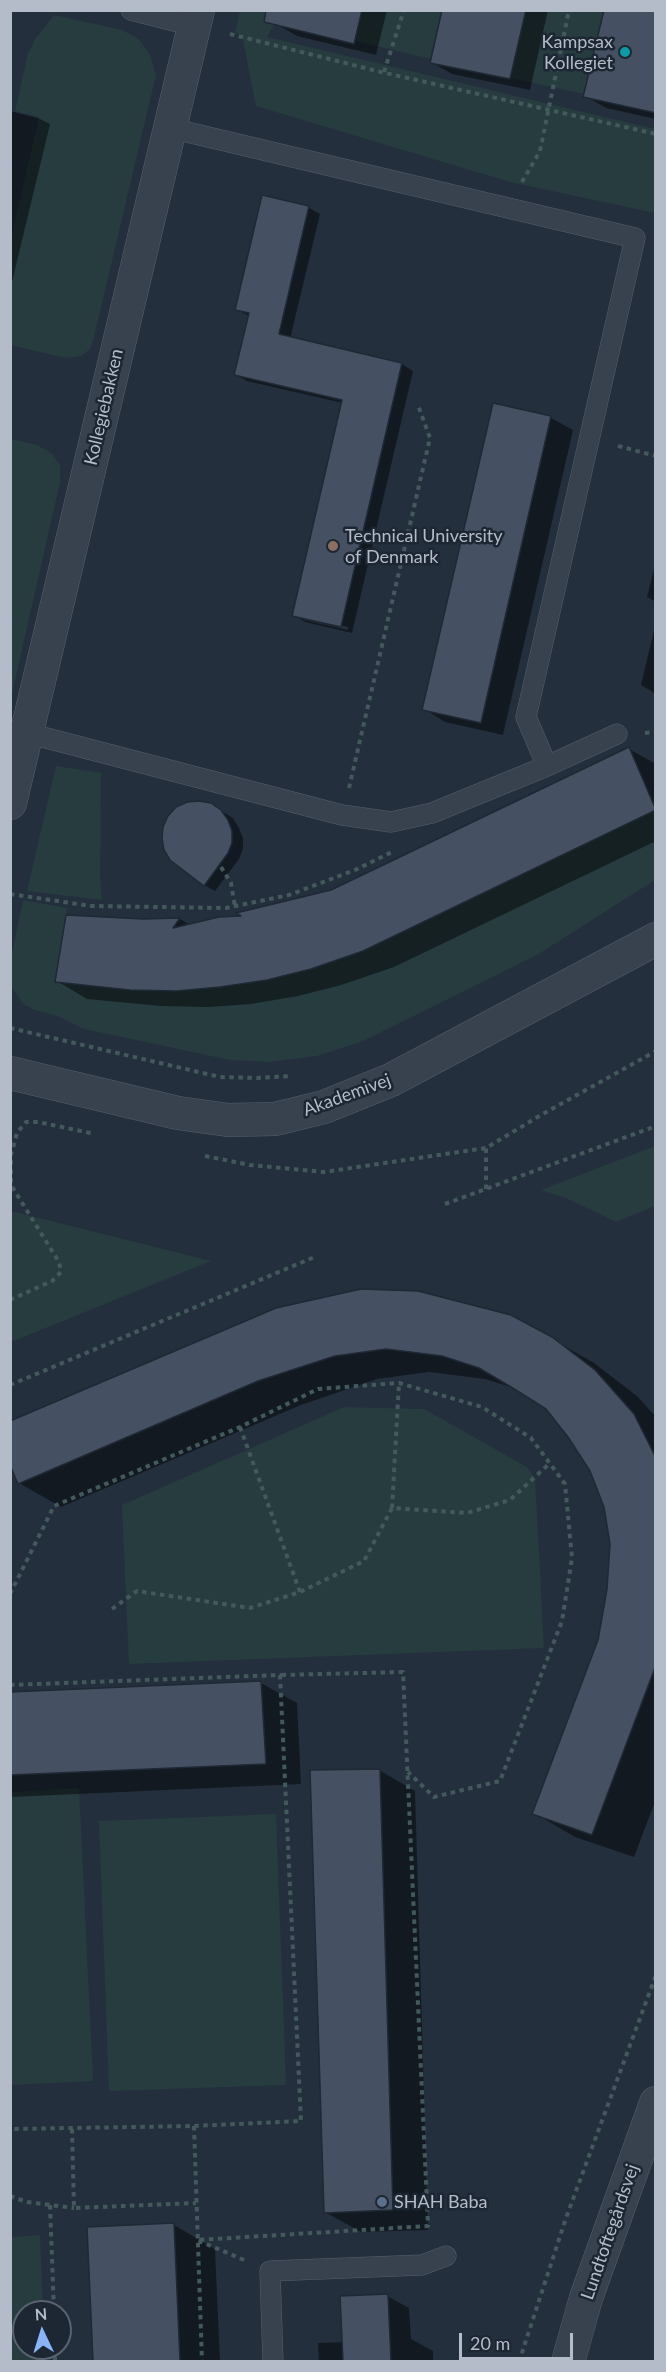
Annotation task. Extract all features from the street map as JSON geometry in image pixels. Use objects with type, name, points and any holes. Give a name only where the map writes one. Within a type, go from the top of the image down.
[{"type":"street","name":"Kollegiebakken","points":[[10,803],[196,18]]},
{"type":"street","name":"Akademivej","points":[[10,1073],[178,1113],[228,1120],[274,1119],[324,1107],[391,1080],[656,939]]},
{"type":"street","name":"Lundtoftegårdsvej","points":[[568,2361],[586,2298],[656,2103]]},
{"type":"lane","points":[[131,10],[196,18]]},
{"type":"lane","points":[[170,128],[635,238],[526,717],[547,766]]},
{"type":"lane","points":[[27,733],[342,815],[391,822],[432,813],[547,766],[617,734]]},
{"type":"lane","points":[[273,2361],[270,2271],[422,2265],[446,2256]]},
{"type":"path","points":[[384,72],[404,10]]},
{"type":"path","points":[[519,211],[521,183],[540,152],[569,10]]},
{"type":"path","points":[[196,18],[384,72],[656,134]]},
{"type":"path","points":[[342,815],[430,438],[418,405]]},
{"type":"path","points":[[590,439],[656,456]]},
{"type":"path","points":[[10,894],[91,906],[161,909],[235,907],[289,895],[390,854],[415,816]]},
{"type":"path","points":[[221,867],[231,883],[235,907]]},
{"type":"path","points":[[10,1028],[220,1077],[257,1078],[302,1075]]},
{"type":"path","points":[[194,1154],[250,1166],[324,1172],[486,1148],[656,1051]]},
{"type":"path","points":[[10,1300],[52,1281],[61,1272],[59,1262],[11,1185],[11,1155],[17,1133],[26,1122],[38,1122],[105,1136]]},
{"type":"path","points":[[445,1204],[656,1126]]},
{"type":"path","points":[[486,1148],[486,1189]]},
{"type":"path","points":[[10,1385],[317,1256]]},
{"type":"path","points":[[112,1609],[137,1591],[250,1608],[300,1592],[364,1561],[392,1508],[399,1383]]},
{"type":"path","points":[[10,1594],[54,1506],[240,1427],[318,1389],[399,1383],[482,1407],[531,1438],[565,1484],[572,1558],[562,1621],[500,1781],[434,1797],[408,1772]]},
{"type":"path","points":[[240,1427],[300,1592]]},
{"type":"path","points":[[392,1508],[466,1513],[510,1500],[550,1463]]},
{"type":"path","points":[[10,1685],[403,1672],[428,2226],[198,2240]]},
{"type":"path","points":[[10,2129],[194,2126],[301,2121],[280,1675]]},
{"type":"path","points":[[519,2361],[566,2218],[656,1975]]},
{"type":"path","points":[[194,2126],[202,2361]]},
{"type":"path","points":[[72,2129],[74,2208]]},
{"type":"path","points":[[10,2196],[27,2202],[74,2208],[196,2203]]},
{"type":"path","points":[[50,2205],[54,2300]]},
{"type":"path","points":[[198,2240],[270,2271]]},
{"type":"green space","points":[[240,11],[277,11],[274,24],[267,37],[655,129],[655,213],[510,182],[256,106],[242,35],[235,33]]},
{"type":"green space","points":[[362,11],[442,11],[431,59],[355,41]]},
{"type":"green space","points":[[526,11],[604,11],[584,94],[510,78]]},
{"type":"green space","points":[[54,15],[122,30],[139,39],[150,55],[156,75],[94,337],[90,349],[81,356],[66,358],[10,345],[11,237],[39,117],[15,111],[28,53],[36,38]]},
{"type":"green space","points":[[11,439],[37,445],[51,453],[60,465],[60,482],[11,698]]},
{"type":"green space","points":[[56,766],[101,773],[100,881],[102,900],[27,891]]},
{"type":"green space","points":[[655,810],[655,880],[537,955],[361,1042],[317,1056],[269,1062],[230,1060],[84,1029],[55,1015],[23,1004],[11,986],[11,958],[23,900],[67,908],[56,982],[130,990],[177,991],[220,987],[267,980]]},
{"type":"green space","points":[[655,1146],[655,1206],[616,1222],[566,1198],[541,1190]]},
{"type":"green space","points":[[11,1211],[211,1261],[11,1342]]},
{"type":"green space","points":[[344,1407],[424,1409],[527,1467],[535,1479],[544,1648],[129,1664],[122,1505]]},
{"type":"green space","points":[[79,1788],[93,2081],[11,2085],[11,1792]]},
{"type":"green space","points":[[276,1814],[286,2085],[109,2091],[99,1821]]},
{"type":"green space","points":[[40,2235],[43,2300],[12,2300],[12,2360],[45,2361],[11,2361],[11,2237]]},
{"type":"building","points":[[266,10],[362,10],[354,44],[264,22]]},
{"type":"building","name":"Kampsax Kollegiet","points":[[442,10],[526,10],[510,79],[430,63]]},
{"type":"building","name":"Kampsax Kollegiet","points":[[604,10],[656,10],[656,113],[583,97]]},
{"type":"building","points":[[262,195],[309,206],[279,334],[402,363],[341,627],[292,616],[342,400],[234,375],[249,313],[235,310]]},
{"type":"building","points":[[493,403],[551,416],[481,723],[422,710]]},
{"type":"building","points":[[629,747],[656,810],[363,951],[311,969],[267,980],[220,987],[177,991],[130,990],[55,982],[66,915],[143,919],[180,918],[173,928],[219,917],[241,916],[236,913],[331,890]]},
{"type":"building","points":[[187,802],[211,803],[221,810],[232,831],[232,843],[228,853],[204,886],[170,860],[164,850],[162,838],[163,827],[168,816],[176,807]]},
{"type":"building","points":[[361,1289],[418,1291],[511,1315],[552,1337],[595,1370],[634,1414],[656,1458],[656,1665],[592,1835],[532,1814],[598,1640],[607,1589],[610,1544],[604,1507],[590,1471],[568,1437],[546,1409],[511,1387],[479,1368],[442,1356],[386,1349],[335,1356],[258,1381],[18,1484],[10,1465],[10,1421],[276,1308]]},
{"type":"building","points":[[261,1681],[266,1764],[10,1775],[10,1692]]},
{"type":"building","points":[[380,1769],[393,2210],[324,2213],[310,1770]]},
{"type":"building","points":[[174,2223],[180,2361],[93,2361],[87,2227]]},
{"type":"building","points":[[388,2294],[391,2361],[343,2361],[340,2296]]},
{"type":"place","name":"Kampsax Kollegiet","points":[[625,52]]},
{"type":"place","name":"Technical University of Denmark","points":[[333,546]]},
{"type":"place","name":"SHAH Baba","points":[[382,2202]]}]
